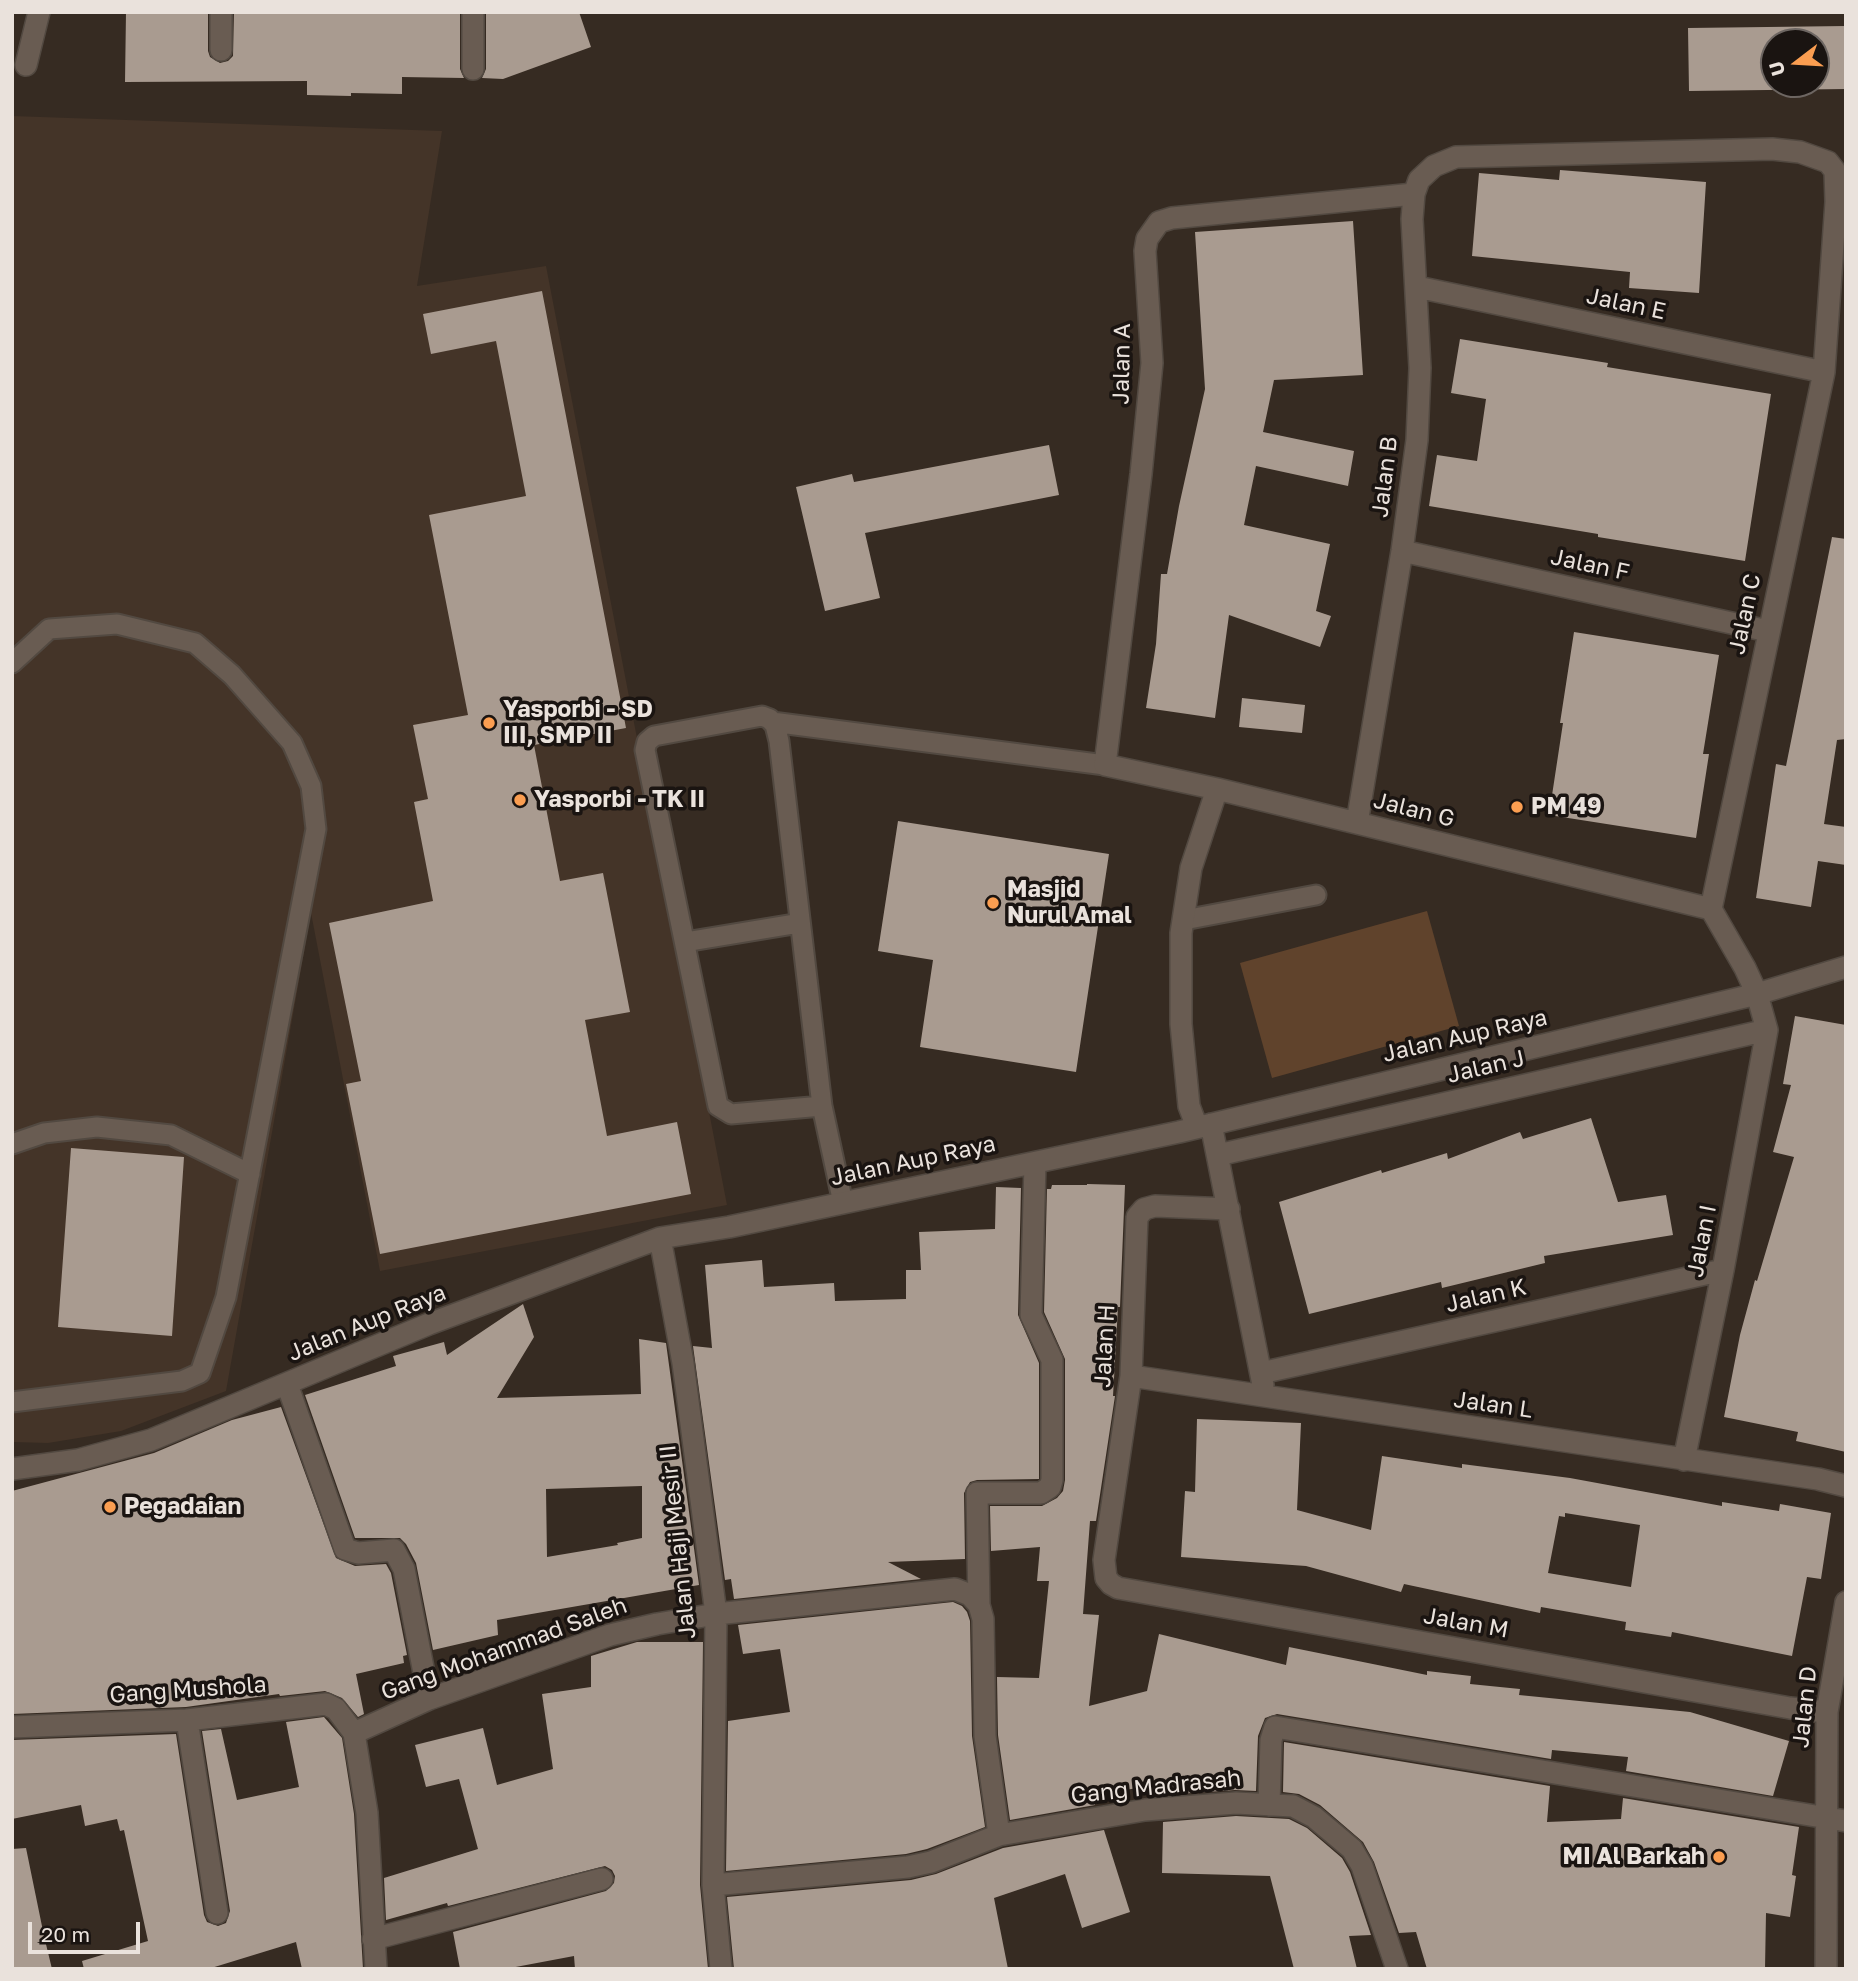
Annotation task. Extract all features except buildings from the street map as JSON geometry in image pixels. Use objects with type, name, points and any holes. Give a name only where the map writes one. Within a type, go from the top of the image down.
[{"type":"street","points":[[26,65],[39,12]]},
{"type":"street","points":[[221,12],[221,50]]},
{"type":"street","points":[[473,12],[473,69]]},
{"type":"street","name":"Jalan C","points":[[1414,194],[1419,180],[1428,171],[1444,160],[1457,158],[1784,150],[1822,159],[1832,166],[1836,177],[1836,202],[1824,372],[1711,909]]},
{"type":"street","name":"Jalan B","points":[[1357,823],[1402,551],[1419,407],[1417,287],[1412,243],[1414,194]]},
{"type":"street","name":"Jalan A","points":[[1105,765],[1105,746],[1141,474],[1152,363],[1145,251],[1147,239],[1159,222],[1172,218],[1414,194]]},
{"type":"street","name":"Jalan E","points":[[1417,287],[1824,372]]},
{"type":"street","name":"Jalan F","points":[[1402,551],[1768,631]]},
{"type":"street","name":"Jalan G","points":[[1105,765],[1217,789],[1711,909]]},
{"type":"street","points":[[1217,789],[1191,868],[1181,933],[1181,1024],[1189,1106],[1204,1125],[1218,1155],[1265,1398]]},
{"type":"street","points":[[1711,909],[1745,968],[1767,1027]]},
{"type":"street","name":"Jalan Aup Raya","points":[[12,1469],[78,1460],[151,1440],[429,1324],[660,1238],[729,1227],[1204,1125],[1756,994],[1846,967]]},
{"type":"street","name":"Jalan J","points":[[1218,1155],[1767,1027]]},
{"type":"street","name":"Jalan I","points":[[1684,1460],[1723,1270],[1767,1027]]},
{"type":"street","points":[[999,1835],[985,1736],[977,1493],[1041,1493],[1049,1488],[1052,1480],[1052,1360],[1031,1315],[1035,1163]]},
{"type":"street","name":"Jalan H","points":[[1105,1572],[1105,1546],[1131,1376],[1137,1217],[1144,1209],[1155,1206],[1229,1209]]},
{"type":"street","name":"Jalan Haji Mesir II","points":[[660,1238],[683,1363],[716,1614],[713,1885],[721,1969]]},
{"type":"street","name":"Jalan K","points":[[1261,1373],[1723,1270]]},
{"type":"street","name":"Jalan L","points":[[1131,1376],[1818,1479],[1846,1486]]},
{"type":"street","points":[[287,1384],[345,1549],[358,1553],[394,1550],[404,1569],[429,1699]]},
{"type":"street","name":"Jalan M","points":[[1105,1572],[1106,1578],[1118,1588],[1790,1708],[1828,1712]]},
{"type":"street","name":"Gang Mohammad Saleh","points":[[354,1733],[429,1699],[610,1635],[716,1614],[954,1589],[970,1595],[979,1605]]},
{"type":"street","name":"Jalan D","points":[[1826,1969],[1835,1820],[1828,1712],[1846,1602]]},
{"type":"street","name":"Gang Mushola","points":[[12,1727],[187,1720],[326,1704],[337,1709],[354,1733]]},
{"type":"street","points":[[187,1720],[217,1913]]},
{"type":"street","name":"Gang Madrasah","points":[[713,1885],[908,1867],[931,1862],[999,1835],[1080,1819],[1145,1810],[1236,1803],[1269,1805],[1271,1740],[1275,1727],[1835,1820]]},
{"type":"street","points":[[354,1733],[367,1813],[376,1969]]},
{"type":"street","points":[[1269,1805],[1293,1806],[1314,1818],[1352,1849],[1362,1866],[1397,1969]]},
{"type":"street","points":[[373,1939],[602,1879]]},
{"type":"lane","points":[[12,663],[50,629],[117,624],[195,643],[232,675],[292,743],[310,786],[316,829],[226,1297],[200,1373],[182,1381],[12,1402]]},
{"type":"lane","points":[[822,1105],[731,1114],[719,1106],[645,750],[646,742],[654,736],[762,716],[772,722],[1105,765]]},
{"type":"lane","points":[[772,722],[779,741],[822,1105],[843,1203]]},
{"type":"lane","points":[[1184,920],[1316,895]]},
{"type":"lane","points":[[685,942],[800,923]]},
{"type":"lane","points":[[12,1144],[44,1133],[97,1127],[171,1135],[250,1174]]},
{"type":"shaded area","points":[[12,116],[442,131],[417,286],[546,266],[727,1205],[380,1271],[311,913],[226,1391],[121,1431],[48,1443],[12,1442]]},
{"type":"shaded area","points":[[1427,911],[1459,1026],[1272,1078],[1240,963]]},
{"type":"place","name":"Yasporbi - SD III, SMP II","points":[[489,723]]},
{"type":"place","name":"Yasporbi - TK II","points":[[520,800]]},
{"type":"place","name":"PM 49","points":[[1517,807]]},
{"type":"place","name":"Masjid Nurul Amal","points":[[993,903]]},
{"type":"place","name":"Pegadaian","points":[[110,1507]]},
{"type":"place","name":"MI Al Barkah","points":[[1719,1857]]}]
